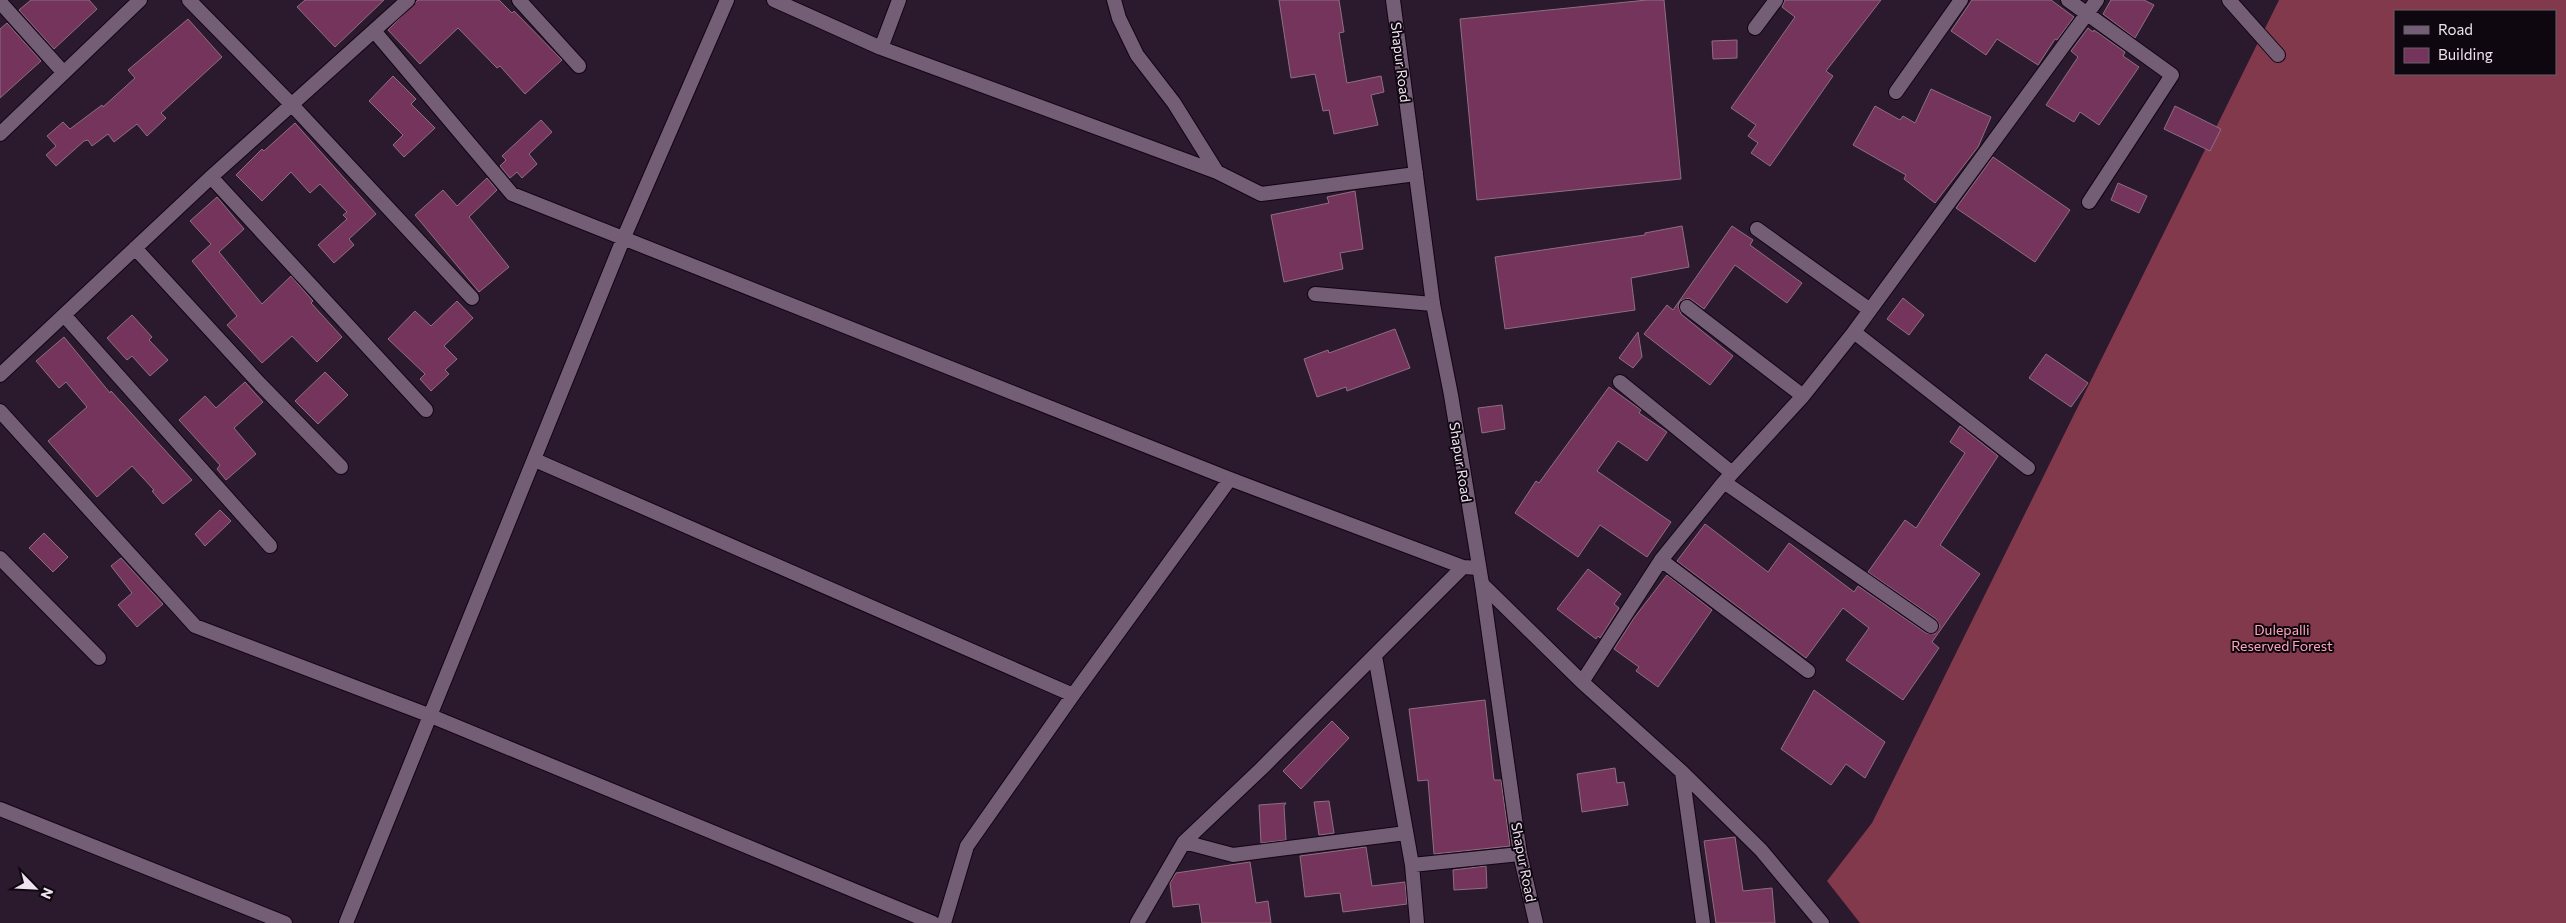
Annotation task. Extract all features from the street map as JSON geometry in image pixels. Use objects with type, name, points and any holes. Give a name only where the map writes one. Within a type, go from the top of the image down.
[{"type":"street","points":[[0,134],[140,0]]},
{"type":"street","points":[[189,0],[293,106],[472,298]]},
{"type":"street","points":[[0,375],[211,177],[293,106],[408,0]]},
{"type":"street","points":[[519,0],[579,66]]},
{"type":"street","points":[[346,923],[624,237],[727,0]]},
{"type":"street","points":[[774,0],[880,48],[1217,172],[1262,194],[1416,174]]},
{"type":"street","points":[[880,48],[899,0]]},
{"type":"street","points":[[1114,0],[1119,18],[1137,54],[1174,103],[1217,172]]},
{"type":"street","name":"Shapur Road","points":[[1393,0],[1433,304],[1482,584],[1520,854],[1536,923]]},
{"type":"street","points":[[1755,28],[1776,0]]},
{"type":"street","points":[[1896,92],[1961,0]]},
{"type":"street","points":[[2068,0],[2172,75],[2089,202]]},
{"type":"street","points":[[1582,682],[1661,560],[1728,478],[1803,396],[1854,332],[2097,0]]},
{"type":"street","points":[[2228,0],[2278,55]]},
{"type":"street","points":[[4,5],[63,72]]},
{"type":"street","points":[[375,32],[512,194],[1230,479],[1463,567],[1479,568]]},
{"type":"street","points":[[211,177],[426,410]]},
{"type":"street","points":[[1757,229],[1870,310]]},
{"type":"street","points":[[135,248],[260,384],[341,467]]},
{"type":"street","points":[[1315,294],[1433,304]]},
{"type":"street","points":[[1687,307],[1803,396]]},
{"type":"street","points":[[64,315],[270,546]]},
{"type":"street","points":[[1854,332],[2028,468]]},
{"type":"street","points":[[1620,382],[1728,478],[1931,626]]},
{"type":"street","points":[[0,411],[195,626],[431,716],[934,923]]},
{"type":"street","points":[[534,460],[1072,695]]},
{"type":"street","points":[[944,923],[967,846],[1072,695],[1230,479]]},
{"type":"street","points":[[0,558],[99,658]]},
{"type":"street","points":[[1661,560],[1808,671]]},
{"type":"street","points":[[1137,923],[1184,842],[1376,656],[1463,567]]},
{"type":"street","points":[[1482,584],[1582,682],[1682,772],[1761,850],[1822,923]]},
{"type":"street","points":[[1376,656],[1412,865],[1417,923]]},
{"type":"street","points":[[1682,772],[1703,923]]},
{"type":"street","points":[[0,809],[285,923]]},
{"type":"street","points":[[1184,842],[1233,855],[1406,833]]},
{"type":"street","points":[[1412,865],[1520,854]]},
{"type":"green space","name":"Dulepalli Reserved Forest","points":[[2279,0],[2566,0],[2566,923],[1860,923],[1827,881],[1872,823]]},
{"type":"building","points":[[31,0],[89,0],[97,9],[54,49],[19,10]]},
{"type":"building","points":[[305,0],[384,0],[335,47],[297,7]]},
{"type":"building","points":[[418,0],[499,0],[512,13],[514,11],[562,60],[525,94],[500,66],[497,68],[458,28],[420,64],[388,30]]},
{"type":"building","points":[[1279,0],[1339,0],[1344,32],[1339,33],[1347,83],[1381,76],[1384,92],[1371,95],[1378,125],[1334,134],[1329,110],[1323,111],[1315,74],[1291,78]]},
{"type":"building","points":[[1647,0],[1664,0],[1681,179],[1477,200],[1460,19]]},
{"type":"building","points":[[1785,0],[1881,0],[1826,71],[1833,76],[1770,166],[1751,153],[1758,143],[1748,136],[1756,125],[1731,108],[1795,17],[1782,7]]},
{"type":"building","points":[[1972,0],[2051,0],[2074,17],[2057,40],[2055,39],[2038,65],[1997,39],[1986,55],[1951,31]]},
{"type":"building","points":[[2111,0],[2144,0],[2154,5],[2135,38],[2103,14]]},
{"type":"building","points":[[188,19],[222,57],[161,113],[166,118],[147,136],[137,124],[114,142],[108,134],[92,146],[88,140],[84,141],[56,166],[46,155],[56,146],[47,136],[63,122],[70,129],[102,105],[103,107],[135,78],[128,70]]},
{"type":"building","points":[[7,23],[41,61],[0,98],[0,29]]},
{"type":"building","points":[[2088,28],[2093,32],[2094,30],[2125,52],[2123,56],[2139,67],[2099,125],[2080,112],[2074,122],[2046,105],[2078,57],[2071,51]]},
{"type":"building","points":[[1737,40],[1737,58],[1713,59],[1712,41]]},
{"type":"building","points":[[393,76],[416,99],[411,104],[435,128],[404,157],[393,145],[403,135],[369,101]]},
{"type":"building","points":[[1931,89],[1991,117],[1978,147],[1935,203],[1904,179],[1906,175],[1853,145],[1875,106],[1900,120],[1903,116],[1915,123]]},
{"type":"building","points":[[2175,106],[2221,129],[2210,151],[2164,129]]},
{"type":"building","points":[[541,120],[552,132],[529,154],[537,164],[522,178],[517,172],[510,178],[500,166],[506,160],[502,156]]},
{"type":"building","points":[[295,123],[376,214],[349,239],[354,245],[334,263],[318,245],[347,219],[343,215],[347,212],[320,184],[310,193],[291,172],[262,201],[236,175],[262,149],[264,151]]},
{"type":"building","points":[[1993,157],[2070,210],[2035,262],[1956,208]]},
{"type":"building","points":[[487,178],[497,190],[469,217],[509,267],[479,292],[415,215],[443,190],[457,206]]},
{"type":"building","points":[[2118,183],[2147,196],[2139,213],[2111,200]]},
{"type":"building","points":[[1355,191],[1363,249],[1340,253],[1343,269],[1284,282],[1271,215],[1329,203],[1327,197]]},
{"type":"building","points":[[217,197],[244,229],[219,252],[262,304],[291,276],[313,301],[311,303],[342,337],[317,362],[292,336],[262,363],[227,325],[237,316],[192,261],[211,244],[190,221]]},
{"type":"building","points":[[1682,226],[1689,267],[1631,278],[1635,310],[1505,329],[1495,257],[1645,235],[1645,233]]},
{"type":"building","points":[[1732,226],[1753,240],[1750,245],[1802,283],[1787,303],[1735,265],[1704,309],[1689,298],[1680,301],[1678,306],[1681,314],[1733,356],[1710,385],[1644,334],[1667,305],[1673,310]]},
{"type":"building","points":[[1903,298],[1924,315],[1909,335],[1887,319]]},
{"type":"building","points":[[457,301],[473,318],[444,346],[457,359],[445,370],[449,374],[431,391],[420,379],[425,374],[388,339],[415,311],[431,326]]},
{"type":"building","points":[[132,315],[152,337],[149,340],[168,360],[150,376],[132,356],[127,360],[107,338]]},
{"type":"building","points":[[1395,329],[1410,368],[1347,391],[1346,387],[1317,397],[1304,359],[1328,350],[1329,353]]},
{"type":"building","points":[[1638,332],[1642,357],[1633,368],[1619,358]]},
{"type":"building","points":[[64,337],[110,393],[111,391],[192,480],[163,504],[152,491],[154,490],[132,466],[97,497],[48,441],[87,407],[66,382],[59,388],[36,361]]},
{"type":"building","points":[[2046,354],[2088,383],[2071,407],[2029,378]]},
{"type":"building","points":[[325,372],[348,395],[318,424],[295,401]]},
{"type":"building","points":[[245,382],[263,402],[234,428],[256,454],[226,480],[217,469],[220,465],[179,420],[205,396],[216,408]]},
{"type":"building","points":[[1609,387],[1641,410],[1639,413],[1667,432],[1647,461],[1618,441],[1597,471],[1671,522],[1647,557],[1600,525],[1578,557],[1515,513],[1536,481],[1539,483]]},
{"type":"building","points":[[1502,405],[1505,429],[1482,433],[1478,408]]},
{"type":"building","points":[[1960,426],[1998,456],[1940,545],[1980,574],[1932,642],[1939,648],[1903,700],[1846,660],[1869,628],[1843,608],[1806,658],[1677,561],[1705,524],[1768,572],[1789,543],[1854,592],[1858,586],[1926,633],[1935,634],[1940,626],[1936,619],[1868,572],[1905,520],[1916,528],[1965,453],[1950,442]]},
{"type":"building","points":[[220,510],[231,521],[205,546],[195,534]]},
{"type":"building","points":[[44,533],[68,557],[53,572],[29,548]]},
{"type":"building","points":[[121,558],[163,604],[137,627],[118,605],[132,593],[111,566]]},
{"type":"building","points":[[1588,569],[1621,594],[1614,604],[1619,608],[1600,638],[1598,636],[1596,639],[1557,609]]},
{"type":"building","points":[[1667,575],[1712,610],[1658,687],[1636,671],[1639,667],[1614,649],[1634,618]]},
{"type":"building","points":[[1814,690],[1885,742],[1865,778],[1846,764],[1831,785],[1781,749]]},
{"type":"building","points":[[1485,700],[1494,780],[1501,780],[1510,846],[1434,854],[1428,780],[1418,781],[1409,709]]},
{"type":"building","points":[[1332,721],[1349,738],[1301,789],[1283,771]]},
{"type":"building","points":[[1615,768],[1617,783],[1624,782],[1628,805],[1582,812],[1577,774]]},
{"type":"building","points":[[1329,801],[1334,833],[1319,835],[1314,802]]},
{"type":"building","points":[[1286,803],[1284,806],[1286,840],[1261,843],[1259,805]]},
{"type":"building","points":[[1735,837],[1743,891],[1772,888],[1775,923],[1716,923],[1704,841]]},
{"type":"building","points":[[1366,847],[1372,886],[1405,882],[1407,904],[1343,912],[1340,893],[1305,897],[1300,856]]},
{"type":"building","points":[[1250,862],[1256,903],[1268,901],[1271,923],[1202,923],[1199,904],[1173,907],[1170,883],[1176,873]]},
{"type":"building","points":[[1486,866],[1487,888],[1454,890],[1453,870]]}]
